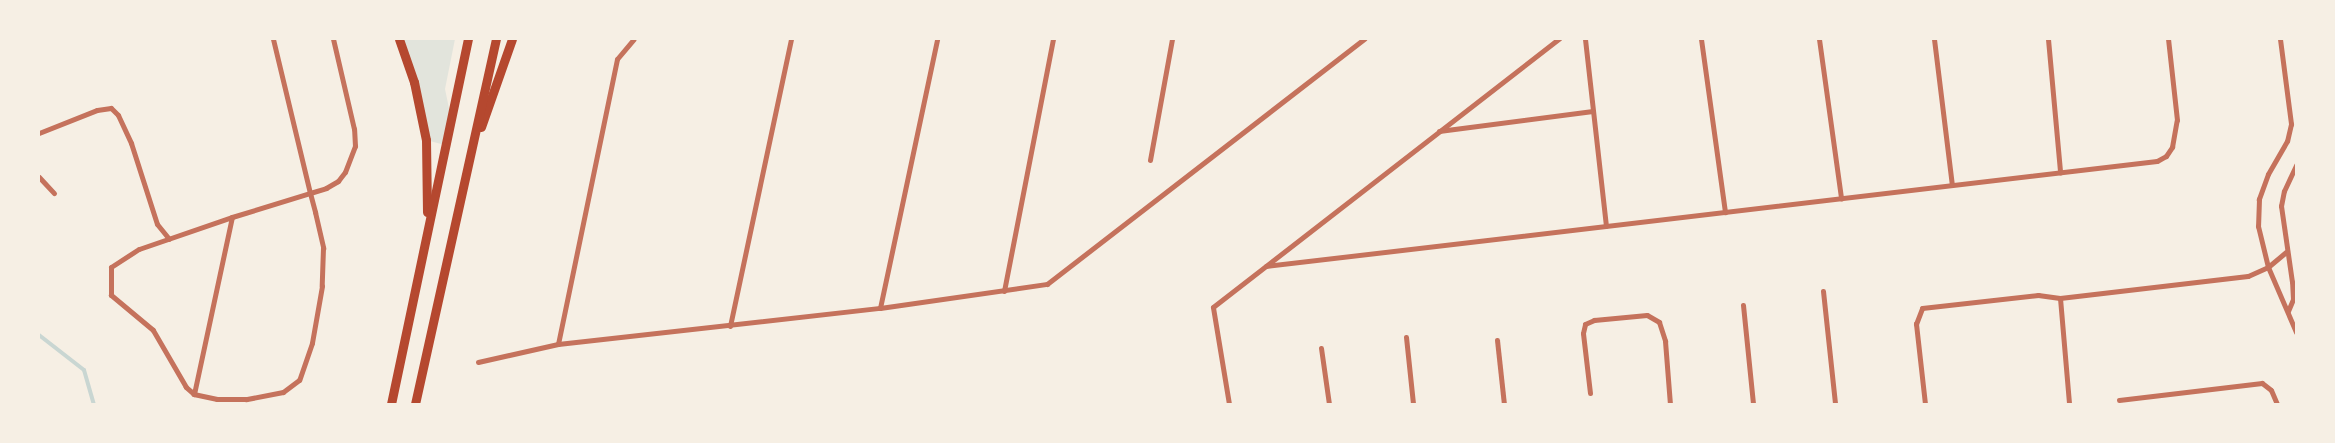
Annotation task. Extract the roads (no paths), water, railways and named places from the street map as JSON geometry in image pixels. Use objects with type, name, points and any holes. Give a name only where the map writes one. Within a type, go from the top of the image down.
[{"type":"highway","points":[[400,39],[414,82],[426,140],[427,230]]},
{"type":"highway","points":[[391,404],[468,39]]},
{"type":"highway","points":[[415,404],[496,39]]},
{"type":"highway","points":[[467,167],[512,39]]},
{"type":"street","points":[[273,39],[310,193],[323,248],[322,286],[312,343],[299,380],[283,392],[246,399],[217,399],[194,394],[186,387],[153,330],[111,295],[111,267],[138,249],[310,193],[338,181],[345,172],[354,146],[354,129],[333,39]]},
{"type":"street","points":[[558,344],[617,59],[634,39]]},
{"type":"street","points":[[730,326],[791,39]]},
{"type":"street","points":[[880,308],[937,39]]},
{"type":"street","points":[[1004,291],[1053,39]]},
{"type":"street","points":[[1150,160],[1172,39]]},
{"type":"street","points":[[478,362],[558,344],[880,308],[1047,284],[1364,39]]},
{"type":"street","points":[[1229,404],[1213,307],[1559,39]]},
{"type":"street","points":[[1585,39],[1606,226]]},
{"type":"street","points":[[1702,39],[1725,212]]},
{"type":"street","points":[[1819,39],[1841,198]]},
{"type":"street","points":[[1934,39],[1952,185]]},
{"type":"street","points":[[2048,39],[2060,172]]},
{"type":"street","points":[[1266,266],[2158,161],[2166,156],[2172,147],[2176,120],[2168,39]]},
{"type":"street","points":[[2280,39],[2291,124],[2287,141],[2268,174],[2259,199],[2258,226],[2268,267],[2296,332]]},
{"type":"street","points":[[39,133],[97,110],[111,108],[118,115],[130,143],[157,224],[169,239]]},
{"type":"street","points":[[1439,131],[1593,111]]},
{"type":"street","points":[[2288,311],[2293,298],[2281,206],[2284,191],[2296,165]]},
{"type":"street","points":[[39,177],[54,193]]},
{"type":"street","points":[[194,394],[232,218]]},
{"type":"street","points":[[1925,404],[1916,324],[1922,308],[2038,295],[2060,298],[2248,276],[2268,267],[2286,252]]},
{"type":"street","points":[[1823,291],[1835,404]]},
{"type":"street","points":[[2060,298],[2068,404]]},
{"type":"street","points":[[1743,305],[1753,404]]},
{"type":"street","points":[[1590,393],[1583,333],[1585,324],[1594,320],[1647,315],[1659,322],[1664,341],[1670,404]]},
{"type":"street","points":[[1406,337],[1413,404]]},
{"type":"street","points":[[1497,340],[1504,404]]},
{"type":"street","points":[[1321,348],[1328,404]]},
{"type":"street","points":[[2119,400],[2262,383],[2271,390],[2278,404]]},
{"type":"waterway","points":[[39,335],[84,370],[94,404]]}]
